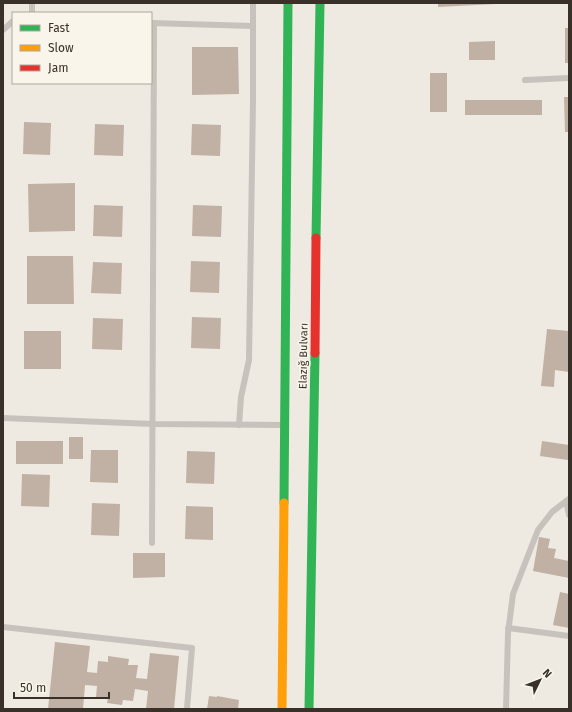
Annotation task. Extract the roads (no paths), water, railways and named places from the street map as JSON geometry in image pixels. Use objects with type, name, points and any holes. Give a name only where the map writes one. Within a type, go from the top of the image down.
[{"type":"main road","name":"Elazığ Bulvarı","points":[[282,709],[283,425],[288,3]]},
{"type":"main road","name":"Elazığ Bulvarı","points":[[308,709],[320,3]]},
{"type":"lane","points":[[239,425],[241,397],[249,360],[253,3]]},
{"type":"lane","points":[[3,30],[12,21]]},
{"type":"lane","points":[[152,543],[152,23],[253,26]]},
{"type":"lane","points":[[525,80],[569,78]]},
{"type":"lane","points":[[3,418],[152,424],[283,425]]},
{"type":"lane","points":[[568,500],[569,515]]},
{"type":"lane","points":[[506,709],[508,628],[513,594],[538,530],[552,512],[568,500]]},
{"type":"lane","points":[[3,627],[192,648],[187,709]]},
{"type":"lane","points":[[508,628],[569,636]]}]
